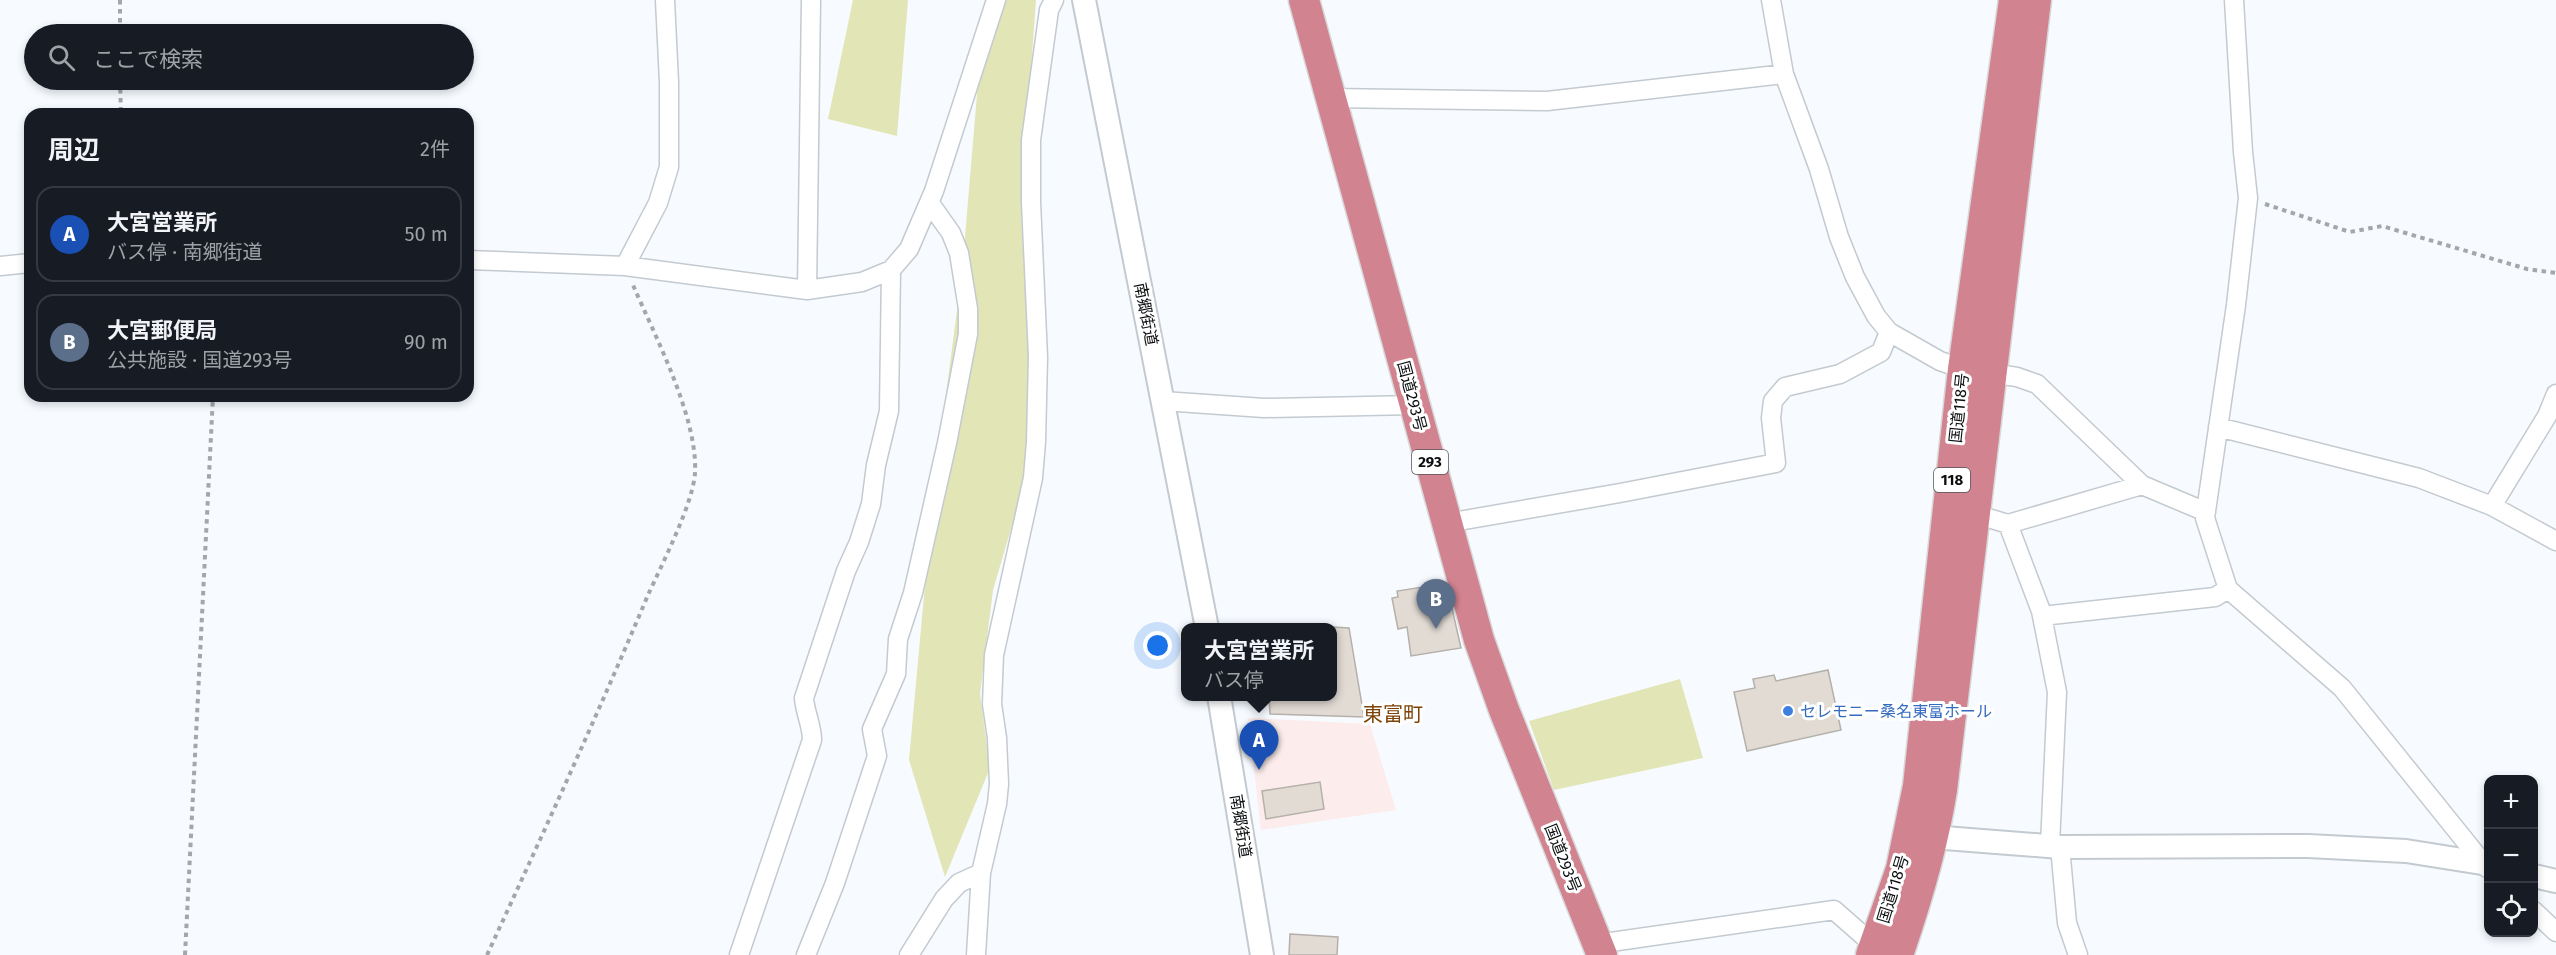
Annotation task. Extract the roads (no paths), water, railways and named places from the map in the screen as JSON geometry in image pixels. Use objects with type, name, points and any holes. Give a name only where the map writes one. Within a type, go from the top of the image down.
[{"type":"highway","name":"国道293号","points":[[1304,0],[1479,640],[1599,949]]},
{"type":"highway","name":"国道118号","points":[[1881,952],[1925,874],[1922,836],[1928,703],[1978,370],[2017,2]]},
{"type":"highway","name":"国道118号","points":[[1922,836],[1953,707],[1975,514],[1978,370]]},
{"type":"street","points":[[624,266],[658,203],[669,166],[669,82],[665,0]]},
{"type":"street","points":[[807,290],[811,0]]},
{"type":"street","points":[[474,260],[624,266],[807,290],[862,282],[891,270],[909,249],[929,202],[996,0]]},
{"type":"street","points":[[976,955],[981,873],[997,804],[999,784],[997,738],[992,704],[993,655],[1033,478],[1038,357],[1031,202],[1031,140],[1049,10],[1054,0]]},
{"type":"street","name":"南郷街道","points":[[1084,0],[1206,623]]},
{"type":"street","points":[[1771,0],[1784,74],[1855,277],[1876,316],[1889,332],[1940,361],[2037,384],[2142,485],[2206,512]]},
{"type":"street","points":[[2234,0],[2248,198],[2205,518],[2228,589],[2342,687],[2484,863]]},
{"type":"street","points":[[1330,98],[1547,101],[1784,74]]},
{"type":"street","points":[[806,955],[835,883],[877,756],[872,729],[896,674],[898,639],[913,593],[947,442],[968,334],[968,309],[959,253],[951,233],[929,202]]},
{"type":"street","points":[[0,266],[24,264]]},
{"type":"street","points":[[739,955],[812,740],[812,731],[804,710],[804,698],[871,504],[876,465],[889,411],[891,270]]},
{"type":"street","points":[[1447,523],[1776,463],[1771,418],[1773,401],[1785,387],[1840,374],[1881,352],[1889,332]]},
{"type":"street","points":[[2492,506],[2547,416],[2556,394]]},
{"type":"street","points":[[1163,401],[1264,408],[1414,405]]},
{"type":"street","points":[[2218,428],[2419,478],[2492,506],[2556,541]]},
{"type":"street","points":[[1975,514],[2008,524],[2142,485]]},
{"type":"street","points":[[2008,524],[2042,616],[2057,692],[2055,846],[2067,923],[2078,955]]},
{"type":"street","points":[[2042,616],[2215,597],[2228,589]]},
{"type":"street","name":"南郷街道","points":[[1220,701],[1262,955]]},
{"type":"street","points":[[1922,836],[2055,846],[2308,846],[2406,851],[2484,865]]},
{"type":"street","points":[[909,955],[944,898],[959,884],[981,873]]},
{"type":"street","points":[[2538,877],[2556,881]]},
{"type":"street","points":[[1599,949],[1834,910],[1881,952]]},
{"type":"street","points":[[2538,915],[2556,932]]},
{"type":"place","name":"大宮郵便局","points":[[1436,629]]},
{"type":"place","name":"セレモニー桑名東富ホール","points":[[1788,711]]},
{"type":"place","name":"大宮営業所","points":[[1259,770]]},
{"type":"district","name":"東富町","points":[[1393,714]]}]
